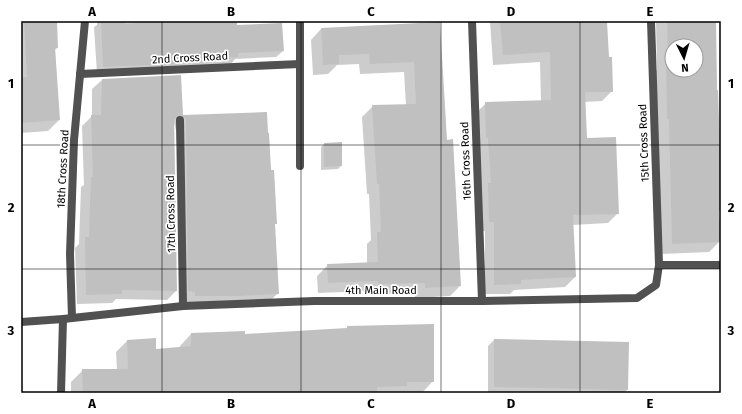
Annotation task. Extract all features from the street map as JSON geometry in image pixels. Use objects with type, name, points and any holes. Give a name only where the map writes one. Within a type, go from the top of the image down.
[{"type":"street","name":"18th Cross Road","points":[[72,318],[70,254],[74,140],[85,21]]},
{"type":"street","points":[[300,21],[300,166]]},
{"type":"street","name":"16th Cross Road","points":[[472,21],[482,301]]},
{"type":"street","name":"15th Cross Road","points":[[651,21],[658,265]]},
{"type":"street","name":"2nd Cross Road","points":[[80,74],[300,64]]},
{"type":"street","name":"17th Cross Road","points":[[180,120],[184,306]]},
{"type":"street","points":[[658,265],[721,265]]},
{"type":"street","name":"4th Main Road","points":[[21,322],[184,306],[314,301],[482,301],[637,298],[656,285],[658,265]]},
{"type":"street","points":[[61,393],[63,319]]},
{"type":"building","points":[[24,21],[57,21],[58,48],[55,48],[60,120],[21,123],[21,77],[27,77]]},
{"type":"building","points":[[101,21],[125,21],[125,24],[166,21],[237,21],[237,25],[282,23],[284,51],[238,53],[238,57],[180,60],[180,64],[103,67]]},
{"type":"building","points":[[500,21],[607,21],[609,57],[612,57],[613,92],[585,92],[587,138],[616,137],[619,214],[573,215],[576,277],[521,280],[521,284],[494,285],[494,222],[489,222],[488,183],[491,183],[488,138],[486,138],[485,102],[551,100],[550,52],[503,55]]},
{"type":"building","points":[[667,21],[716,21],[721,211],[719,211],[721,242],[672,244],[669,119],[667,119],[666,78],[704,78],[704,38],[667,38]]},
{"type":"building","points":[[440,22],[447,140],[453,139],[461,286],[425,288],[425,283],[378,284],[378,281],[328,283],[327,264],[378,262],[377,232],[381,232],[379,184],[377,184],[372,105],[416,104],[414,62],[370,64],[369,54],[339,55],[339,64],[323,65],[321,28]]},
{"type":"building","points":[[181,75],[183,115],[267,112],[271,170],[274,170],[279,294],[195,296],[195,292],[188,291],[186,120],[180,115],[174,120],[177,291],[122,290],[122,294],[86,295],[85,237],[89,237],[91,177],[93,177],[91,115],[101,115],[102,79]]},
{"type":"building","points":[[342,142],[342,166],[324,167],[324,143]]},
{"type":"building","points":[[434,324],[434,382],[407,382],[407,386],[377,387],[377,393],[83,393],[82,369],[128,369],[127,340],[156,338],[156,349],[191,346],[191,333],[245,331],[245,334],[347,328],[347,326]]},
{"type":"building","points":[[494,339],[629,342],[628,390],[494,387]]}]
